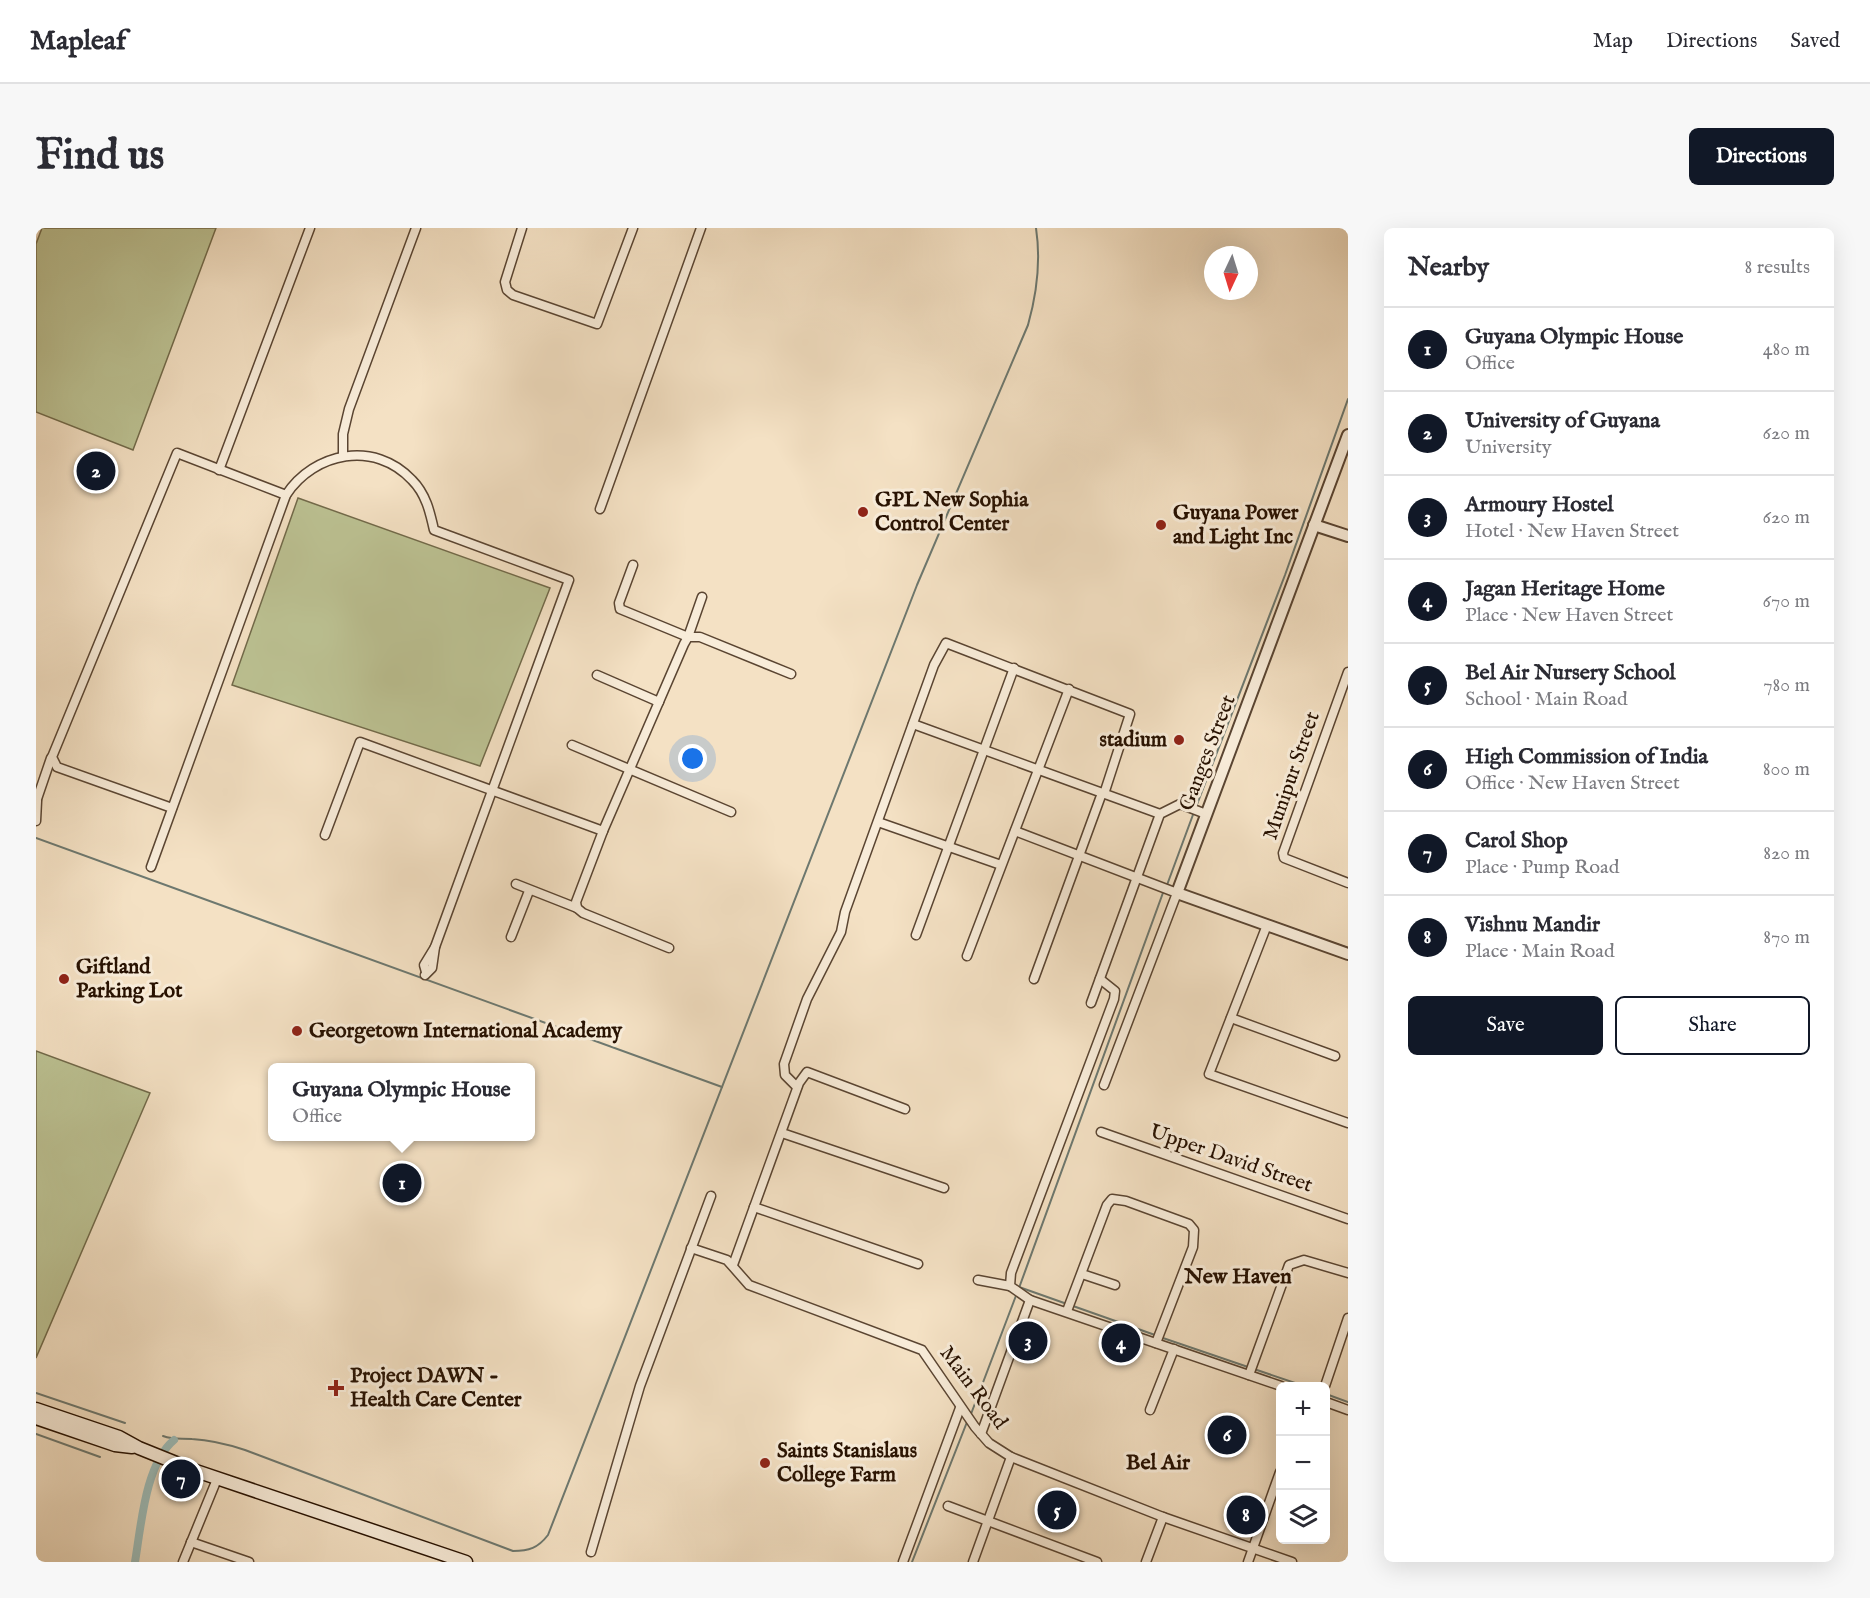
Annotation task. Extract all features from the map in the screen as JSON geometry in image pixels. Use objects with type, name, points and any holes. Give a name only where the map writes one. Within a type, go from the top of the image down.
[{"type":"main road","points":[[36,1409],[119,1437],[194,1470],[466,1562]]},
{"type":"main road","points":[[36,1418],[115,1445],[142,1449]]},
{"type":"main road","points":[[194,1470],[215,1484],[442,1562]]},
{"type":"street","points":[[219,470],[310,228]]},
{"type":"street","points":[[343,456],[343,434],[349,410],[416,228]]},
{"type":"street","points":[[522,228],[505,282],[507,290],[513,295],[597,324],[633,228]]},
{"type":"street","points":[[600,509],[701,228]]},
{"type":"street","name":"Ganges Street","points":[[1104,1085],[1169,889],[1348,435]]},
{"type":"street","points":[[36,821],[37,802],[52,757],[177,453],[286,495]]},
{"type":"street","points":[[151,867],[286,495],[298,478],[317,465],[343,456],[375,457],[398,467],[414,481],[427,503],[434,530],[569,580],[435,947],[424,965],[425,974]]},
{"type":"street","points":[[1314,525],[1348,536]]},
{"type":"street","points":[[633,565],[619,603],[620,609],[688,637],[700,637],[791,674]]},
{"type":"street","points":[[577,908],[576,902],[603,831],[688,637],[702,597]]},
{"type":"street","points":[[797,1087],[785,1075],[784,1064],[807,999],[841,932],[845,912],[934,666],[946,643],[1130,714],[1103,794],[1034,979]]},
{"type":"street","points":[[916,935],[1014,668]]},
{"type":"street","name":"Munipur Street","points":[[1347,881],[1284,858],[1286,846],[1348,672]]},
{"type":"street","points":[[597,675],[659,702]]},
{"type":"street","points":[[967,956],[1069,689]]},
{"type":"street","points":[[913,724],[1160,814]]},
{"type":"street","points":[[325,835],[360,742],[603,831]]},
{"type":"street","points":[[572,745],[731,812]]},
{"type":"street","points":[[52,757],[57,767],[172,808]]},
{"type":"street","points":[[1091,1003],[1160,814],[1180,804],[1199,811]]},
{"type":"street","points":[[878,822],[1001,865]]},
{"type":"street","points":[[1015,831],[1348,954]]},
{"type":"street","points":[[516,884],[669,948]]},
{"type":"street","points":[[511,937],[529,891]]},
{"type":"street","points":[[1267,925],[1209,1074],[1348,1124]]},
{"type":"street","points":[[1012,1288],[1011,1273],[1114,999],[1115,991],[1100,979]]},
{"type":"street","points":[[1231,1018],[1335,1056]]},
{"type":"street","points":[[691,1248],[727,1260],[733,1265],[797,1087],[807,1072],[905,1109]]},
{"type":"street","points":[[782,1132],[944,1188]]},
{"type":"street","name":"Upper David Street","points":[[1101,1132],[1348,1219]]},
{"type":"street","points":[[591,1552],[636,1397],[711,1196]]},
{"type":"street","points":[[1069,1305],[1107,1205],[1112,1199],[1126,1201],[1191,1225],[1194,1236],[1193,1247],[1158,1339]]},
{"type":"street","points":[[754,1207],[918,1264]]},
{"type":"street","points":[[1249,1375],[1289,1265],[1304,1260],[1348,1274]]},
{"type":"street","name":"Main Road","points":[[733,1265],[749,1285],[915,1346],[933,1365],[960,1408],[978,1431],[989,1443],[1011,1457],[1163,1517],[1292,1562]]},
{"type":"street","points":[[1082,1274],[1115,1286]]},
{"type":"street","points":[[978,1280],[1012,1288],[1027,1298],[1069,1305],[1158,1339],[1174,1349],[1276,1384]]},
{"type":"street","points":[[978,1431],[1027,1298]]},
{"type":"street","points":[[1326,1382],[1348,1318]]},
{"type":"street","points":[[1150,1410],[1174,1349]]},
{"type":"street","points":[[1330,1403],[1348,1410]]},
{"type":"street","points":[[903,1562],[960,1408]]},
{"type":"street","points":[[973,1562],[1011,1457]]},
{"type":"street","points":[[183,1562],[215,1484]]},
{"type":"street","points":[[1248,1562],[1276,1486]]},
{"type":"street","points":[[948,1506],[1097,1562]]},
{"type":"street","points":[[1146,1562],[1163,1517]]},
{"type":"street","points":[[191,1542],[249,1562]]},
{"type":"green space","points":[[42,228],[216,228],[133,450],[36,412],[36,244]]},
{"type":"green space","points":[[298,498],[550,588],[480,766],[232,685]]},
{"type":"green space","points":[[36,1051],[150,1093],[36,1358]]},
{"type":"waterway","points":[[163,1436],[212,1441],[245,1450],[513,1551],[533,1548],[548,1535],[917,585],[1028,325],[1037,277],[1036,228]]},
{"type":"waterway","points":[[1196,807],[1285,575],[1348,399]]},
{"type":"waterway","points":[[1167,885],[1194,812]]},
{"type":"waterway","points":[[36,838],[722,1087]]},
{"type":"waterway","points":[[1019,1288],[1164,890]]},
{"type":"waterway","points":[[1254,915],[1348,948]]},
{"type":"waterway","points":[[1019,1287],[1067,1304]]},
{"type":"waterway","points":[[971,1414],[1017,1293]]},
{"type":"waterway","points":[[1073,1306],[1155,1335]]},
{"type":"waterway","points":[[1160,1337],[1248,1367]]},
{"type":"waterway","points":[[1254,1369],[1292,1382]]},
{"type":"waterway","points":[[36,1393],[125,1423]]},
{"type":"waterway","points":[[1330,1395],[1348,1402]]},
{"type":"waterway","points":[[912,1562],[967,1422]]},
{"type":"waterway","points":[[36,1434],[100,1457]]},
{"type":"waterway","points":[[135,1562],[150,1480],[164,1451],[174,1440]]},
{"type":"place","name":"University of Guyana","points":[[96,471]]},
{"type":"place","name":"GPL New Sophia Control Center","points":[[863,512]]},
{"type":"place","name":"Guyana Power and Light Inc","points":[[1161,525]]},
{"type":"place","name":"stadium","points":[[1179,740]]},
{"type":"place","name":"Giftland Parking Lot","points":[[64,979]]},
{"type":"place","name":"Georgetown International Academy","points":[[297,1031]]},
{"type":"place","name":"Guyana Olympic House","points":[[402,1183]]},
{"type":"place","name":"Armoury Hostel","points":[[1028,1341]]},
{"type":"place","name":"Jagan Heritage Home","points":[[1121,1343]]},
{"type":"place","name":"Project DAWN - Health Care Center","points":[[336,1388]]},
{"type":"place","name":"High Commission of India","points":[[1227,1435]]},
{"type":"place","name":"Saints Stanislaus College Farm","points":[[765,1463]]},
{"type":"place","name":"Carol Shop","points":[[181,1479]]},
{"type":"place","name":"Bel Air Nursery School","points":[[1057,1510]]},
{"type":"place","name":"Vishnu Mandir","points":[[1246,1515]]},
{"type":"district","name":"New Haven","points":[[1238,1277]]},
{"type":"district","name":"Bel Air","points":[[1158,1463]]}]
